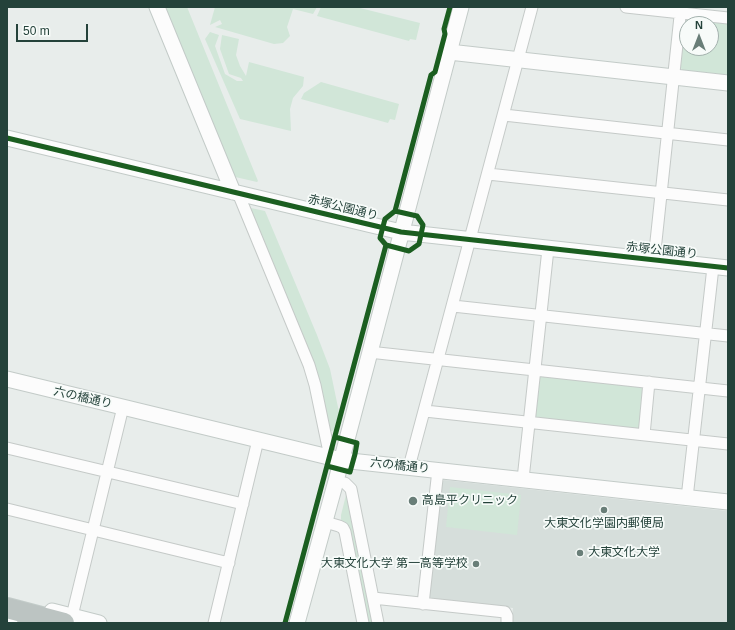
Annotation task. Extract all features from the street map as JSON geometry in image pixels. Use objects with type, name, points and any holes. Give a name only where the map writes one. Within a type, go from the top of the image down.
[{"type":"highway","points":[[7,608],[68,620]]},
{"type":"highway","points":[[7,615],[36,623]]},
{"type":"street","points":[[157,7],[311,370],[335,458],[336,481],[297,623]]},
{"type":"street","points":[[335,458],[369,352],[461,7]]},
{"type":"street","points":[[409,467],[532,7]]},
{"type":"street","points":[[626,7],[681,10],[728,18]]},
{"type":"street","points":[[654,260],[681,10]]},
{"type":"street","points":[[449,52],[728,83]]},
{"type":"street","points":[[504,115],[728,140]]},
{"type":"street","name":"赤塚公園通り","points":[[7,138],[401,232],[728,268]]},
{"type":"street","points":[[488,174],[728,200]]},
{"type":"street","points":[[523,480],[548,248]]},
{"type":"street","points":[[687,498],[713,267]]},
{"type":"street","points":[[453,306],[728,336]]},
{"type":"street","points":[[369,352],[728,391]]},
{"type":"street","name":"六の橋通り","points":[[7,379],[335,458],[728,502]]},
{"type":"street","points":[[644,435],[649,382]]},
{"type":"street","points":[[68,620],[93,530],[123,407]]},
{"type":"street","points":[[425,411],[728,444]]},
{"type":"street","points":[[214,623],[258,440]]},
{"type":"street","points":[[7,448],[243,504]]},
{"type":"street","points":[[423,604],[438,470]]},
{"type":"street","points":[[336,481],[345,483],[351,489],[378,623]]},
{"type":"street","points":[[7,509],[229,562]]},
{"type":"street","points":[[325,522],[339,526],[343,528],[345,532],[363,623]]},
{"type":"street","points":[[373,598],[505,612],[508,616],[507,623]]},
{"type":"street","points":[[7,599],[68,620],[99,623]]},
{"type":"shaded area","name":"大東文化大学","points":[[444,480],[728,511],[728,623],[511,623],[513,608],[432,600],[428,596],[441,483]]},
{"type":"green space","points":[[162,7],[187,7],[258,181],[257,182],[231,176]]},
{"type":"green space","points":[[215,7],[317,7],[313,14],[293,9],[287,27],[290,36],[283,43],[274,44],[215,27],[222,24],[220,20],[210,25]]},
{"type":"green space","points":[[321,7],[356,7],[420,23],[416,40],[410,39],[409,41],[317,16]]},
{"type":"green space","points":[[719,22],[728,23],[728,75],[682,70],[680,66],[681,56],[719,56]]},
{"type":"green space","points":[[210,32],[219,35],[215,46],[225,74],[237,81],[243,81],[241,78],[229,74],[220,49],[222,35],[239,39],[236,55],[246,76],[249,62],[304,77],[303,86],[293,98],[290,109],[291,131],[240,119],[205,39]]},
{"type":"green space","points":[[321,82],[399,104],[395,120],[390,119],[388,123],[301,99],[304,93]]},
{"type":"green space","points":[[251,208],[265,211],[330,369],[339,412],[334,430],[328,433],[249,210]]},
{"type":"green space","points":[[542,375],[642,386],[646,389],[642,426],[638,430],[537,419],[534,416],[538,377]]},
{"type":"green space","points":[[450,487],[521,495],[517,535],[446,527]]},
{"type":"green space","points":[[349,494],[375,623],[366,623],[345,523],[341,521],[346,495]]},
{"type":"cycle path","points":[[285,623],[386,245],[380,238],[385,219],[395,211],[431,75],[435,72],[450,7]]},
{"type":"cycle path","points":[[7,138],[401,232],[728,268]]},
{"type":"cycle path","points":[[386,245],[409,251],[419,244],[423,225],[417,216],[395,211]]},
{"type":"cycle path","points":[[327,466],[350,472],[355,454],[357,443],[335,437]]},
{"type":"place","name":"高島平クリニック","points":[[413,501]]},
{"type":"place","name":"大東文化学園内郵便局","points":[[604,510]]},
{"type":"place","name":"大東文化大学","points":[[580,553]]},
{"type":"place","name":"大東文化大学 第一高等学校","points":[[476,564]]}]
